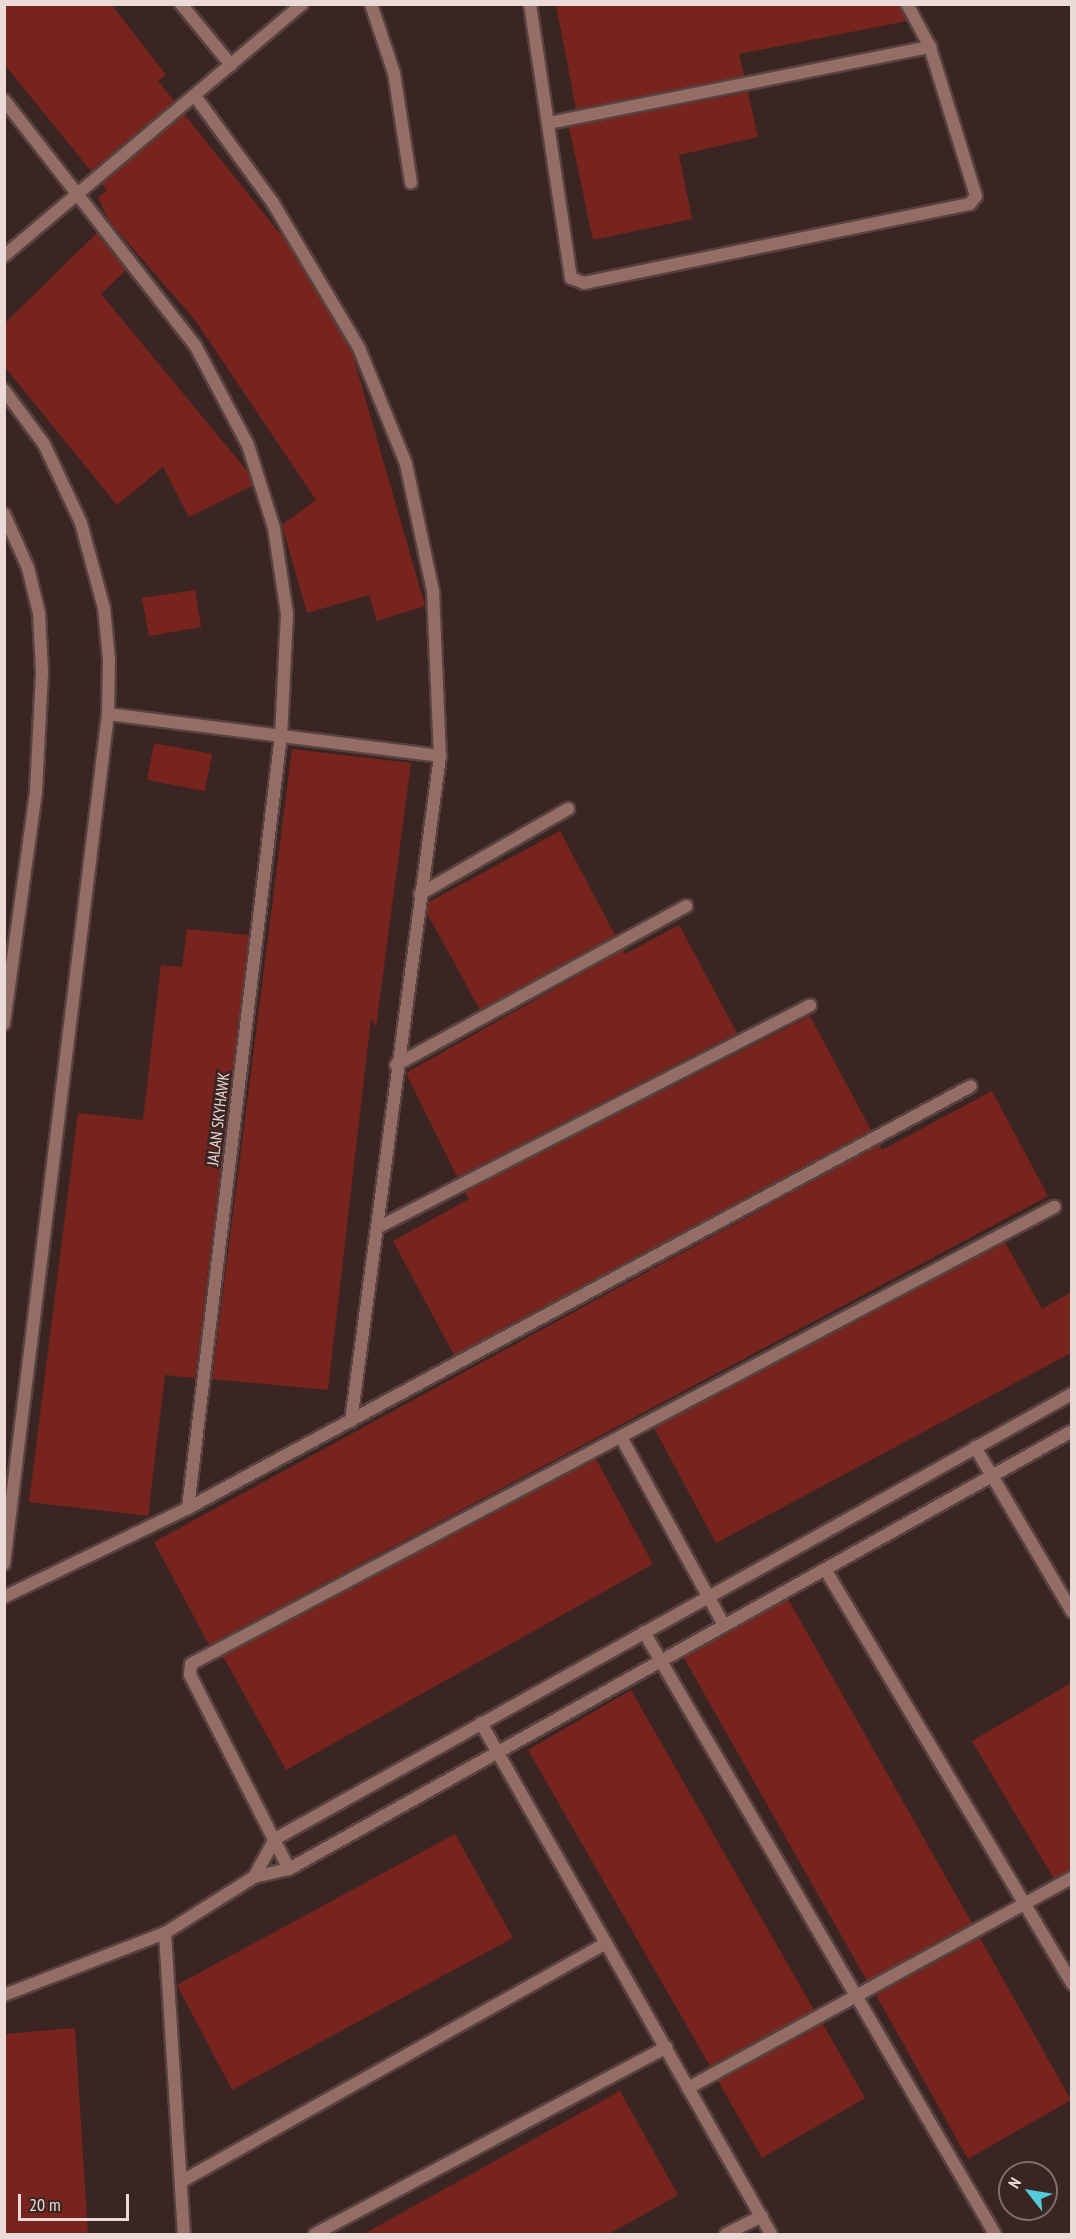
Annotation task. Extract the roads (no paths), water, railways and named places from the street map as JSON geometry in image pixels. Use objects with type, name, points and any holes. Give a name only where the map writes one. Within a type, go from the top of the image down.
[{"type":"street","points":[[181,4],[231,65]]},
{"type":"street","points":[[4,256],[302,4]]},
{"type":"street","points":[[371,4],[394,73],[411,183]]},
{"type":"street","points":[[530,4],[572,278],[584,283],[970,204],[976,196],[930,47],[907,4]]},
{"type":"street","points":[[549,123],[930,47]]},
{"type":"street","points":[[195,96],[325,284],[358,348],[406,464],[433,591],[440,756],[396,1065],[351,1421]]},
{"type":"street","name":"JALAN SKYHAWK","points":[[4,99],[81,192],[195,345],[248,445],[274,528],[287,614],[281,735],[188,1508]]},
{"type":"street","points":[[4,390],[44,444],[81,523],[104,608],[108,714],[4,1564]]},
{"type":"street","points":[[4,514],[31,579],[42,673],[36,792],[4,1024]]},
{"type":"street","points":[[108,714],[440,756]]},
{"type":"street","points":[[420,894],[568,809]]},
{"type":"street","points":[[396,1065],[686,906]]},
{"type":"street","points":[[377,1228],[810,1005]]},
{"type":"street","points":[[4,1597],[188,1508],[971,1086]]},
{"type":"street","points":[[289,1869],[190,1675],[191,1664],[622,1439],[1054,1207]]},
{"type":"street","points":[[254,1877],[275,1839],[1071,1394]]},
{"type":"street","points":[[4,1995],[165,1933],[254,1877],[289,1869],[1071,1431]]},
{"type":"street","points":[[622,1439],[724,1625]]},
{"type":"street","points":[[975,1447],[1071,1612]]},
{"type":"street","points":[[825,1569],[1071,1984]]},
{"type":"street","points":[[644,1632],[995,2235]]},
{"type":"street","points":[[481,1723],[771,2235]]},
{"type":"street","points":[[688,2088],[1071,1878]]},
{"type":"street","points":[[165,1933],[184,2180],[184,2235]]},
{"type":"street","points":[[184,2180],[606,1943]]},
{"type":"street","points":[[315,2235],[666,2047]]},
{"type":"street","points":[[726,2235],[762,2216]]}]
